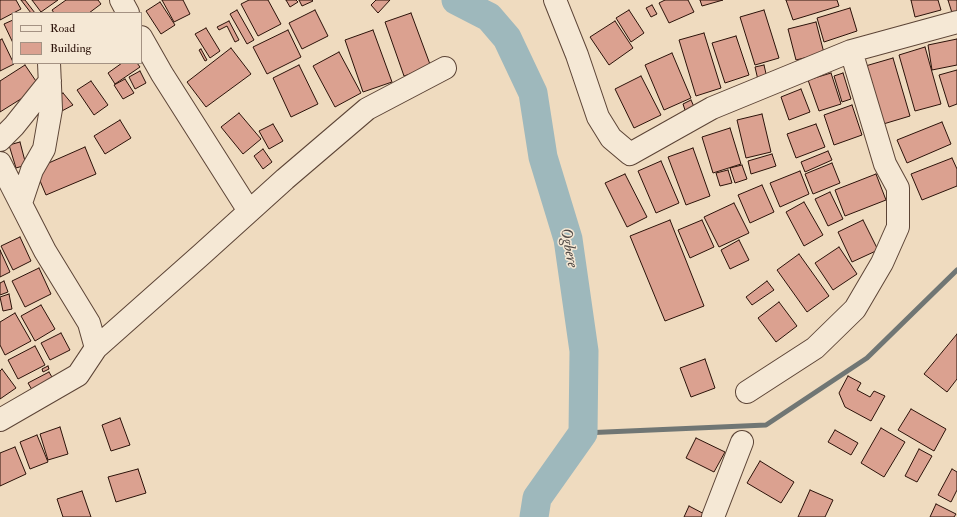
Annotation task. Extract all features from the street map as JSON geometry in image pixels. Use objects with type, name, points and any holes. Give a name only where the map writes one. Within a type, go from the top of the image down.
[{"type":"street","points":[[121,0],[127,12]]},
{"type":"street","points":[[555,0],[577,56],[598,117],[611,138],[630,154],[712,108],[851,50],[957,22]]},
{"type":"street","points":[[142,39],[162,74],[250,211]]},
{"type":"street","points":[[747,392],[815,348],[855,309],[882,263],[898,227],[898,188],[885,164],[851,50]]},
{"type":"street","points":[[0,420],[78,375],[96,348],[367,109],[445,68]]},
{"type":"street","points":[[0,140],[14,126],[49,72]]},
{"type":"street","points":[[21,203],[32,170],[44,149],[51,109],[49,72]]},
{"type":"street","points":[[0,163],[45,251],[89,323],[96,348]]},
{"type":"street","points":[[713,517],[742,442]]},
{"type":"building","points":[[0,0],[16,0],[21,9],[12,12],[12,14],[0,20]]},
{"type":"building","points":[[21,0],[25,0],[34,12],[30,12]]},
{"type":"building","points":[[32,0],[58,0],[41,12]]},
{"type":"building","points":[[66,0],[98,0],[101,4],[90,12],[53,12],[52,10]]},
{"type":"building","points":[[162,0],[183,0],[190,14],[174,22]]},
{"type":"building","points":[[249,0],[268,0],[281,24],[258,36],[241,4]]},
{"type":"building","points":[[286,0],[296,0],[298,2],[290,7]]},
{"type":"building","points":[[299,0],[312,0],[313,1],[302,6]]},
{"type":"building","points":[[376,0],[390,0],[378,13],[371,5]]},
{"type":"building","points":[[665,0],[688,0],[694,12],[669,23],[659,3]]},
{"type":"building","points":[[700,0],[723,0],[702,6]]},
{"type":"building","points":[[786,0],[837,0],[839,6],[793,20]]},
{"type":"building","points":[[911,0],[938,0],[941,10],[915,17]]},
{"type":"building","points":[[948,0],[957,0],[957,15],[953,16]]},
{"type":"building","points":[[160,2],[175,25],[161,34],[146,11]]},
{"type":"building","points":[[652,5],[657,14],[651,17],[646,8]]},
{"type":"building","points":[[850,8],[857,31],[824,42],[817,18]]},
{"type":"building","points":[[237,10],[254,40],[247,44],[230,14]]},
{"type":"building","points":[[315,10],[328,36],[302,49],[289,23]]},
{"type":"building","points":[[629,10],[644,33],[631,42],[616,18]]},
{"type":"building","points":[[764,10],[779,58],[755,65],[740,17]]},
{"type":"building","points":[[411,13],[431,67],[404,76],[385,22]]},
{"type":"building","points":[[12,20],[12,41],[4,24]]},
{"type":"building","points":[[229,21],[239,40],[235,42],[227,26],[219,30],[217,27]]},
{"type":"building","points":[[615,21],[633,48],[609,65],[590,37]]},
{"type":"building","points":[[816,22],[824,53],[796,60],[788,29]]},
{"type":"building","points":[[206,28],[220,51],[210,58],[195,34]]},
{"type":"building","points":[[288,30],[301,57],[267,74],[253,47]]},
{"type":"building","points":[[373,30],[392,82],[363,92],[345,40]]},
{"type":"building","points":[[704,33],[721,88],[696,96],[679,40]]},
{"type":"building","points":[[736,36],[749,75],[725,83],[712,43]]},
{"type":"building","points":[[2,39],[12,60],[12,64],[14,64],[0,71],[0,40]]},
{"type":"building","points":[[957,39],[957,65],[932,70],[928,45]]},
{"type":"building","points":[[925,47],[941,104],[915,111],[899,55]]},
{"type":"building","points":[[231,48],[251,74],[206,107],[187,82]]},
{"type":"building","points":[[201,49],[207,60],[205,61],[199,50]]},
{"type":"building","points":[[339,52],[361,93],[335,107],[313,66]]},
{"type":"building","points":[[672,53],[691,98],[664,110],[645,65]]},
{"type":"building","points":[[893,58],[910,116],[880,125],[862,67]]},
{"type":"building","points":[[121,64],[138,64],[140,67],[115,84],[108,73]]},
{"type":"building","points":[[25,65],[40,87],[0,112],[0,81]]},
{"type":"building","points":[[299,65],[318,104],[291,117],[273,78]]},
{"type":"building","points":[[764,65],[767,78],[758,80],[755,67]]},
{"type":"building","points":[[957,70],[957,104],[949,107],[939,75]]},
{"type":"building","points":[[140,71],[146,83],[135,89],[129,77]]},
{"type":"building","points":[[831,73],[841,104],[819,111],[808,80]]},
{"type":"building","points":[[843,73],[851,99],[842,102],[834,76]]},
{"type":"building","points":[[641,76],[661,115],[634,128],[615,89]]},
{"type":"building","points":[[125,79],[134,93],[123,99],[114,85]]},
{"type":"building","points":[[91,81],[108,105],[94,115],[77,90]]},
{"type":"building","points":[[801,89],[810,112],[789,120],[781,97]]},
{"type":"building","points":[[63,93],[73,105],[60,112],[54,99]]},
{"type":"building","points":[[691,100],[695,109],[686,113],[683,104]]},
{"type":"building","points":[[852,105],[862,135],[834,145],[824,115]]},
{"type":"building","points":[[239,113],[261,139],[243,154],[221,127]]},
{"type":"building","points":[[762,114],[771,152],[746,158],[737,120]]},
{"type":"building","points":[[120,120],[131,138],[105,154],[94,136]]},
{"type":"building","points":[[942,122],[951,144],[907,163],[897,140]]},
{"type":"building","points":[[273,124],[283,141],[269,149],[259,131]]},
{"type":"building","points":[[816,124],[825,147],[796,158],[787,134]]},
{"type":"building","points":[[730,128],[741,164],[713,173],[702,137]]},
{"type":"building","points":[[20,142],[26,165],[16,168],[9,145]]},
{"type":"building","points":[[85,147],[96,174],[46,195],[35,169]]},
{"type":"building","points":[[693,148],[710,196],[686,205],[668,157]]},
{"type":"building","points":[[263,149],[272,162],[263,169],[254,156]]},
{"type":"building","points":[[828,151],[832,160],[805,172],[801,162]]},
{"type":"building","points":[[772,154],[776,166],[751,174],[748,161]]},
{"type":"building","points":[[952,158],[957,169],[957,186],[922,200],[911,174]]},
{"type":"building","points":[[661,161],[679,203],[656,213],[638,171]]},
{"type":"building","points":[[832,163],[840,183],[813,194],[805,174]]},
{"type":"building","points":[[742,165],[747,179],[735,183],[730,168]]},
{"type":"building","points":[[728,170],[732,183],[720,186],[716,173]]},
{"type":"building","points":[[800,171],[809,194],[780,207],[770,183]]},
{"type":"building","points":[[625,174],[647,217],[627,227],[605,183]]},
{"type":"building","points":[[876,174],[886,200],[845,216],[835,190]]},
{"type":"building","points":[[762,185],[774,212],[750,223],[738,195]]},
{"type":"building","points":[[830,192],[843,219],[828,226],[815,199]]},
{"type":"building","points":[[804,202],[823,235],[804,246],[786,212]]},
{"type":"building","points":[[734,203],[749,233],[719,247],[704,217]]},
{"type":"building","points":[[670,220],[704,306],[665,321],[630,236]]},
{"type":"building","points":[[702,220],[714,247],[690,258],[678,230]]},
{"type":"building","points":[[863,220],[878,250],[852,262],[838,232]]},
{"type":"building","points":[[20,237],[31,261],[13,270],[1,246]]},
{"type":"building","points":[[739,240],[749,260],[730,269],[721,250]]},
{"type":"building","points":[[839,247],[857,274],[833,290],[815,263]]},
{"type":"building","points":[[0,250],[10,272],[0,277]]},
{"type":"building","points":[[799,254],[829,296],[807,312],[777,270]]},
{"type":"building","points":[[39,268],[51,294],[25,307],[12,281]]},
{"type":"building","points":[[4,281],[8,292],[0,295],[0,283]]},
{"type":"building","points":[[767,281],[774,290],[752,305],[746,297]]},
{"type":"building","points":[[9,294],[12,309],[3,311],[0,297]]},
{"type":"building","points":[[779,302],[797,326],[776,342],[758,318]]},
{"type":"building","points":[[41,305],[55,329],[35,341],[21,316]]},
{"type":"building","points":[[15,313],[31,341],[5,355],[0,345],[0,322]]},
{"type":"building","points":[[61,333],[70,350],[50,360],[41,343]]},
{"type":"building","points":[[957,334],[957,379],[947,392],[924,374]]},
{"type":"building","points":[[35,346],[45,365],[18,379],[8,360]]},
{"type":"building","points":[[705,359],[715,388],[691,397],[680,368]]},
{"type":"building","points":[[48,366],[49,369],[43,372],[42,369]]},
{"type":"building","points":[[2,369],[16,388],[0,399],[0,371]]},
{"type":"building","points":[[49,372],[56,384],[35,395],[28,383]]},
{"type":"building","points":[[848,376],[861,383],[857,390],[870,397],[874,391],[885,396],[871,421],[845,407],[839,393]]},
{"type":"building","points":[[911,409],[946,429],[934,451],[898,430]]},
{"type":"building","points":[[120,418],[130,445],[111,451],[102,425]]},
{"type":"building","points":[[60,427],[68,454],[48,460],[40,434]]},
{"type":"building","points":[[881,428],[905,442],[884,477],[861,463]]},
{"type":"building","points":[[835,430],[858,443],[851,455],[828,442]]},
{"type":"building","points":[[37,435],[48,462],[30,469],[20,442]]},
{"type":"building","points":[[696,438],[725,452],[714,472],[686,458]]},
{"type":"building","points":[[15,447],[26,474],[0,486],[0,453]]},
{"type":"building","points":[[919,449],[932,456],[917,482],[905,476]]},
{"type":"building","points":[[760,461],[794,482],[781,503],[747,483]]},
{"type":"building","points":[[138,469],[146,493],[116,502],[108,477]]},
{"type":"building","points":[[952,469],[957,472],[957,490],[951,502],[938,495]]},
{"type":"building","points":[[810,490],[833,500],[825,517],[798,517]]},
{"type":"building","points":[[82,491],[91,517],[63,517],[57,499]]},
{"type":"building","points":[[936,504],[956,514],[954,517],[930,517]]},
{"type":"building","points":[[689,506],[710,517],[684,517]]},
{"type":"waterway","name":"Ogbere","points":[[456,0],[489,17],[507,38],[533,93],[543,157],[568,239],[584,351],[583,433],[537,498],[534,517]]},
{"type":"waterway","points":[[583,433],[766,425],[867,358],[957,270]]}]
